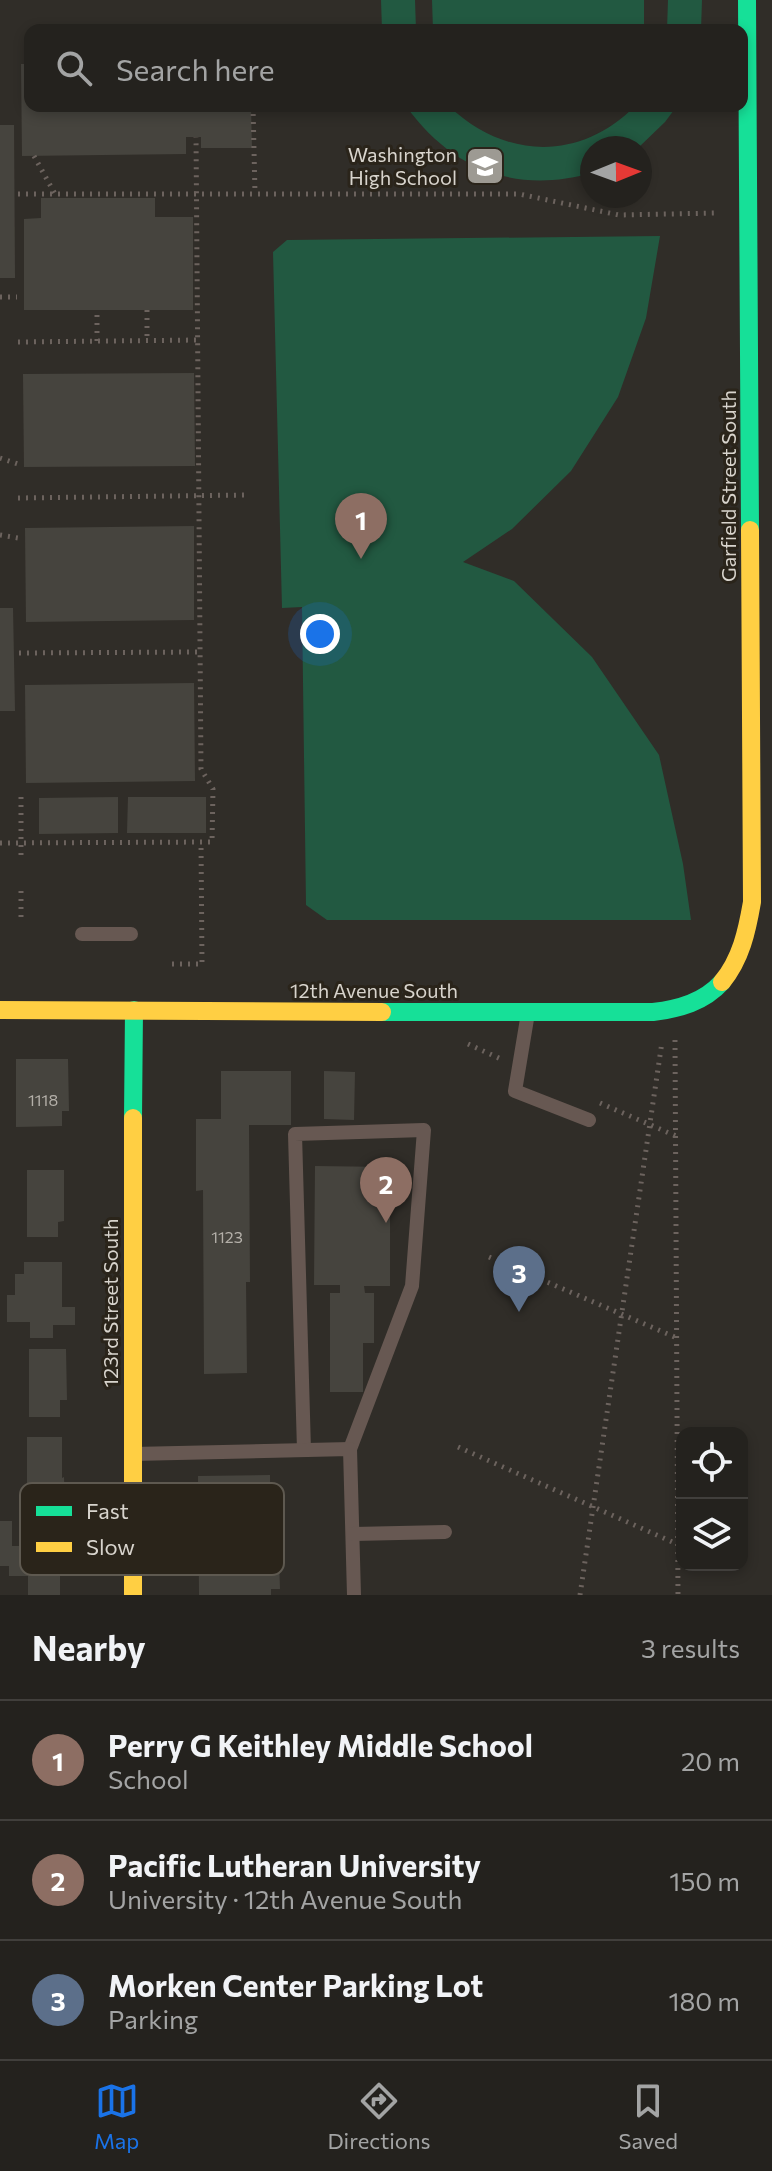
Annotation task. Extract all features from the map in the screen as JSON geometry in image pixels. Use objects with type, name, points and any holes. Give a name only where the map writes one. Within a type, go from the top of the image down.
[{"type":"street","name":"Garfield Street South","points":[[747,0],[747,24]]},
{"type":"street","name":"Garfield Street South","points":[[734,970],[743,947],[752,902],[748,112]]},
{"type":"street","name":"12th Avenue South","points":[[0,1010],[666,1013],[712,993],[734,970]]},
{"type":"street","name":"123rd Street South","points":[[133,1483],[134,1010]]},
{"type":"lane","points":[[82,934],[131,934]]},
{"type":"lane","points":[[528,1013],[515,1091],[589,1120]]},
{"type":"lane","points":[[304,1450],[295,1134],[424,1130],[412,1286],[350,1449],[354,1595]]},
{"type":"lane","points":[[133,1454],[350,1449]]},
{"type":"lane","points":[[353,1534],[445,1532]]},
{"type":"path","points":[[253,112],[255,194]]},
{"type":"path","points":[[0,843],[212,842],[213,789],[201,769],[196,137]]},
{"type":"path","points":[[34,156],[55,194]]},
{"type":"path","points":[[18,194],[519,194],[619,215],[719,213]]},
{"type":"path","points":[[0,297],[17,297]]},
{"type":"path","points":[[97,310],[97,341]]},
{"type":"path","points":[[147,310],[147,341]]},
{"type":"path","points":[[18,342],[198,340]]},
{"type":"path","points":[[0,458],[18,464]]},
{"type":"path","points":[[18,498],[246,495]]},
{"type":"path","points":[[0,535],[18,538]]},
{"type":"path","points":[[19,653],[201,652]]},
{"type":"path","points":[[21,791],[21,855]]},
{"type":"path","points":[[172,964],[202,964],[201,842]]},
{"type":"path","points":[[21,887],[21,917]]},
{"type":"path","points":[[580,1595],[666,1013]]},
{"type":"path","points":[[666,1013],[675,1023],[677,1499]]},
{"type":"path","points":[[489,1257],[677,1338]]},
{"type":"path","points":[[458,1447],[676,1545]]},
{"type":"path","points":[[678,1571],[678,1595]]},
{"type":"green space","points":[[381,0],[415,0],[416,24],[382,24]]},
{"type":"green space","points":[[432,0],[644,0],[644,24],[433,24]]},
{"type":"green space","points":[[668,0],[702,0],[701,24],[667,24]]},
{"type":"green space","points":[[411,112],[456,112],[494,136],[518,144],[542,147],[580,140],[580,176],[537,180],[512,178],[465,161],[444,146]]},
{"type":"green space","points":[[628,112],[672,112],[650,136],[592,136]]},
{"type":"green space","points":[[660,236],[646,318],[618,397],[571,471],[512,529],[463,562],[514,581],[592,657],[659,755],[683,864],[691,920],[327,920],[306,905],[302,607],[282,608],[273,252],[287,240]]},
{"type":"building","points":[[21,64],[24,64],[24,112],[251,112],[252,148],[201,148],[201,137],[186,137],[186,154],[22,156]]},
{"type":"building","points":[[0,125],[14,125],[15,278],[0,278]]},
{"type":"building","points":[[41,198],[155,198],[155,217],[193,217],[193,310],[24,310],[24,219],[41,218]]},
{"type":"building","points":[[194,373],[195,466],[24,467],[23,374]]},
{"type":"building","points":[[194,526],[194,620],[26,622],[25,528]]},
{"type":"building","points":[[0,608],[13,608],[15,711],[0,711]]},
{"type":"building","points":[[194,683],[195,781],[26,783],[25,685]]},
{"type":"building","points":[[118,797],[118,833],[39,834],[39,798]]},
{"type":"building","points":[[128,797],[206,797],[206,833],[127,833]]},
{"type":"building","points":[[16,1059],[68,1059],[69,1111],[62,1111],[62,1126],[16,1127]]},
{"type":"building","points":[[221,1071],[291,1071],[291,1125],[249,1125],[247,1373],[204,1374],[203,1190],[196,1191],[196,1119],[221,1119]]},
{"type":"building","points":[[324,1071],[355,1072],[354,1120],[324,1119]]},
{"type":"building","points":[[315,1166],[390,1167],[390,1286],[364,1286],[365,1293],[374,1293],[374,1343],[363,1343],[363,1392],[330,1392],[330,1293],[340,1293],[340,1285],[314,1285]]},
{"type":"building","points":[[27,1170],[64,1170],[64,1221],[58,1222],[58,1237],[27,1237]]},
{"type":"building","points":[[24,1262],[62,1262],[62,1307],[75,1307],[75,1325],[53,1325],[53,1338],[30,1338],[30,1322],[7,1322],[7,1295],[15,1295],[15,1274],[24,1274]]},
{"type":"building","points":[[29,1349],[66,1349],[67,1400],[60,1400],[60,1417],[29,1417]]},
{"type":"building","points":[[27,1437],[62,1437],[64,1483],[27,1483]]},
{"type":"building","points":[[270,1475],[270,1483],[198,1483],[198,1476]]},
{"type":"building","points":[[0,1521],[12,1521],[12,1546],[20,1546],[20,1575],[60,1575],[60,1595],[28,1595],[28,1576],[9,1576],[9,1566],[0,1566]]},
{"type":"building","points":[[199,1575],[280,1575],[280,1589],[271,1589],[271,1595],[199,1595]]},
{"type":"traffic: fast","points":[[747,0],[747,24]]},
{"type":"traffic: fast","points":[[748,112],[750,530]]},
{"type":"traffic: fast","points":[[382,1012],[653,1012],[690,1003],[707,995],[722,982]]},
{"type":"traffic: fast","points":[[133,1118],[134,1010]]},
{"type":"traffic: slow","points":[[722,982],[739,954],[752,902],[750,530]]},
{"type":"traffic: slow","points":[[0,1010],[382,1012]]},
{"type":"traffic: slow","points":[[133,1118],[133,1483]]},
{"type":"traffic: slow","points":[[133,1575],[133,1595]]},
{"type":"place","name":"Washington High School","points":[[485,166]]},
{"type":"place","name":"Perry G Keithley Middle School","points":[[361,559]]},
{"type":"place","name":"Pacific Lutheran University","points":[[386,1223]]},
{"type":"place","name":"Morken Center Parking Lot","points":[[519,1312]]}]
